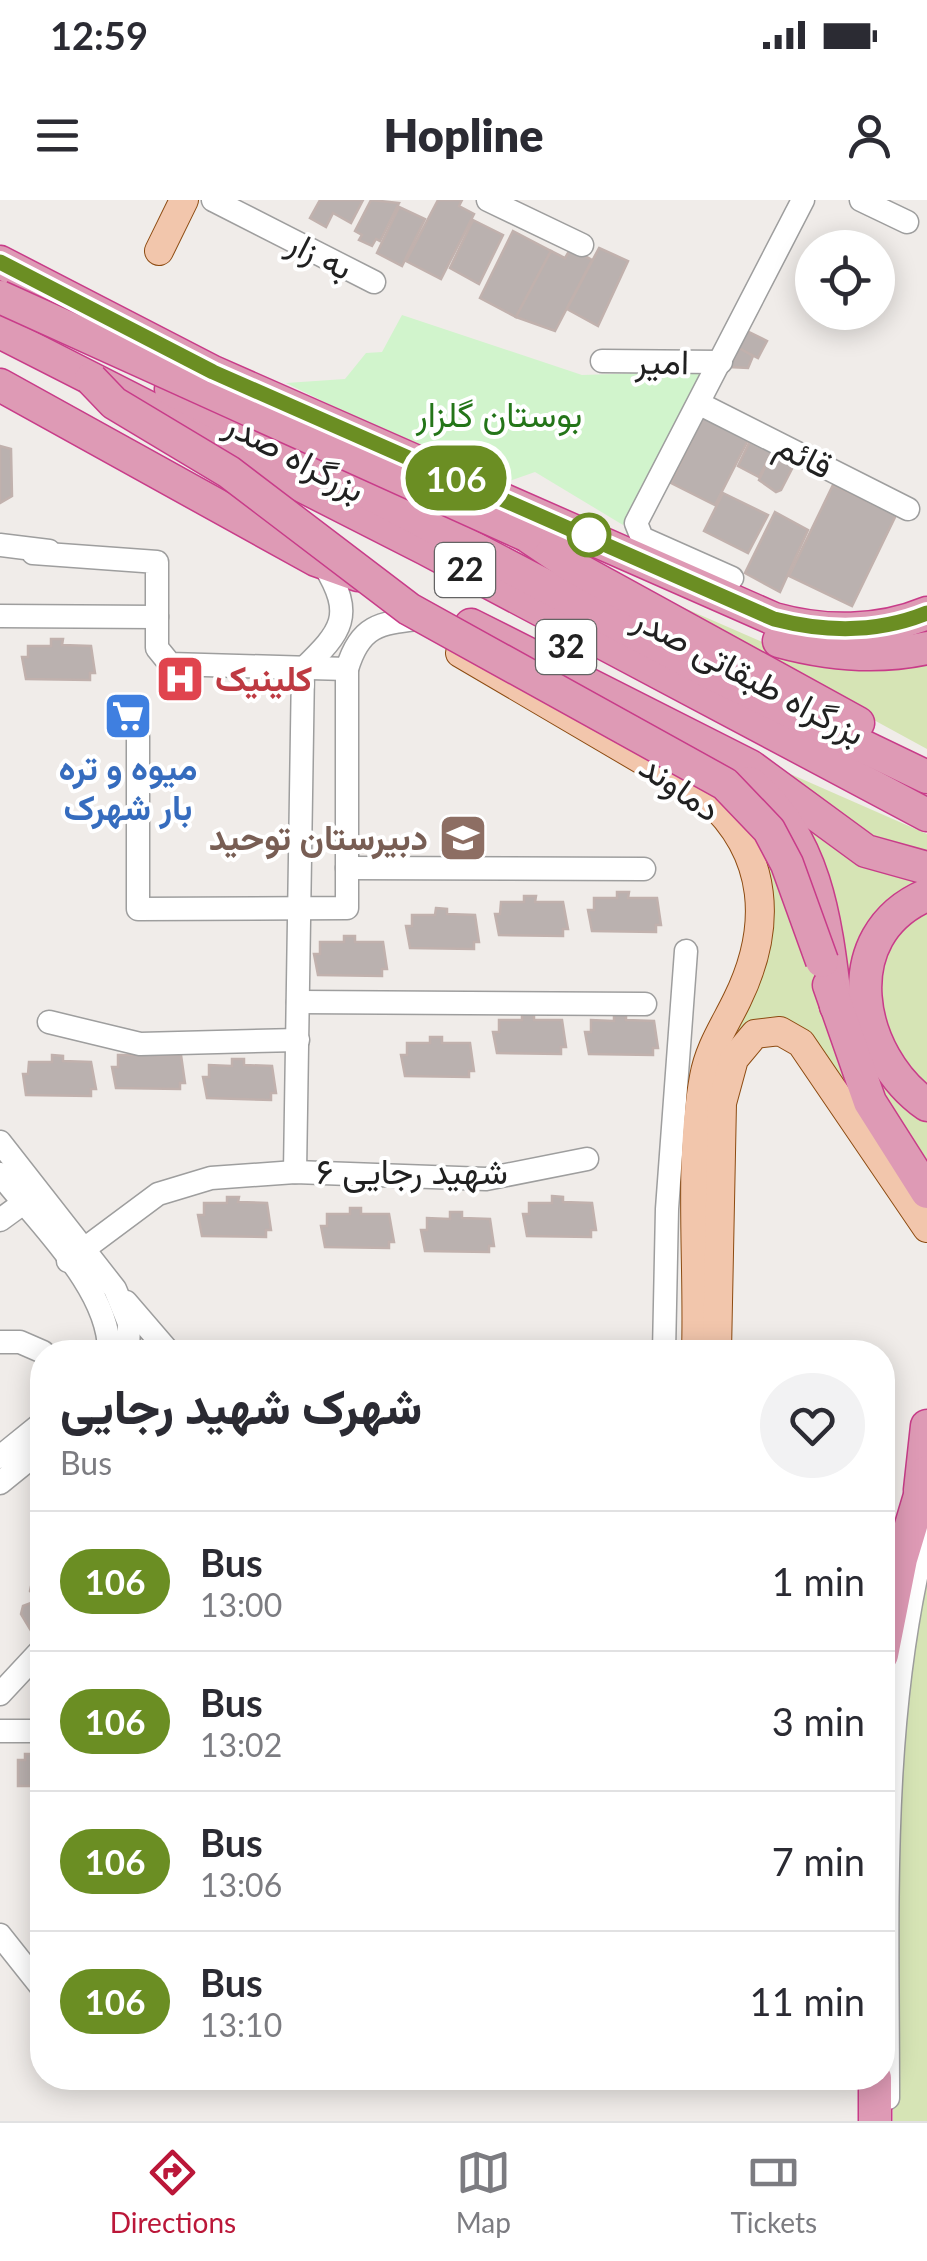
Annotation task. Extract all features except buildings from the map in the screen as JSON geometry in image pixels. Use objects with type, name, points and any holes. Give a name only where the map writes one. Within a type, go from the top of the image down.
[{"type":"highway","points":[[0,262],[213,372],[774,619],[843,629],[879,627],[927,613]]},
{"type":"highway","name":"22","points":[[0,296],[526,535],[572,566],[927,762]]},
{"type":"highway","name":"بزرگراه صدر","points":[[0,296],[717,676],[927,777]]},
{"type":"highway","name":"بزرگراه طبقاتی صدر","points":[[0,332],[426,549],[927,814]]},
{"type":"highway","name":"بزرگراه صدر","points":[[0,346],[704,720],[865,801],[927,826]]},
{"type":"highway","points":[[91,379],[114,403],[229,472],[409,608],[725,784],[760,820],[778,847],[870,1102],[927,1192]]},
{"type":"highway","points":[[0,385],[320,562],[406,592],[750,766],[866,851],[927,868]]},
{"type":"highway","points":[[526,535],[582,554],[775,640],[843,653],[895,654],[927,648]]},
{"type":"highway","points":[[700,742],[759,791],[798,844],[821,902],[836,1006]]},
{"type":"highway","points":[[927,895],[910,904],[882,936],[870,960],[865,993],[868,1026],[880,1055],[900,1084],[927,1105]]},
{"type":"highway","points":[[895,1601],[924,1481],[927,1426]]},
{"type":"highway","points":[[875,2090],[875,2121]]},
{"type":"main road","points":[[159,251],[184,200]]},
{"type":"main road","name":"دماوند","points":[[320,562],[512,686],[697,792],[726,816],[752,860],[762,904],[760,936],[743,987],[710,1053],[700,1106],[696,1340]]},
{"type":"main road","points":[[717,1340],[722,1103],[734,1059],[755,1034],[780,1030],[802,1043],[927,1228]]},
{"type":"street","name":"به زار","points":[[213,200],[374,282]]},
{"type":"street","points":[[488,200],[530,210],[582,245]]},
{"type":"street","points":[[732,578],[642,538],[636,523],[804,200]]},
{"type":"street","points":[[861,200],[907,222]]},
{"type":"street","name":"امیر","points":[[602,361],[721,362]]},
{"type":"street","name":"قائم","points":[[700,404],[908,509]]},
{"type":"street","points":[[0,545],[157,562]]},
{"type":"street","points":[[33,554],[157,562]]},
{"type":"street","points":[[157,562],[157,648],[170,664],[347,668]]},
{"type":"street","points":[[295,1172],[303,669],[337,636],[340,628],[340,595],[320,562]]},
{"type":"street","points":[[0,616],[157,617]]},
{"type":"street","points":[[138,737],[138,909],[347,908],[347,668],[355,642],[370,630],[452,616]]},
{"type":"street","points":[[347,868],[644,870]]},
{"type":"street","points":[[664,1340],[667,1210],[686,951]]},
{"type":"street","points":[[298,1002],[645,1004]]},
{"type":"street","points":[[50,1022],[140,1044],[298,1040]]},
{"type":"street","points":[[0,1142],[31,1198],[75,1254],[115,1289],[159,1340]]},
{"type":"street","name":"شهید رجایی ۶","points":[[75,1254],[158,1194],[211,1178],[295,1172],[486,1179],[587,1159]]},
{"type":"street","points":[[0,1174],[31,1198]]},
{"type":"street","points":[[0,1220],[31,1198]]},
{"type":"street","points":[[75,1254],[109,1326],[109,1340]]},
{"type":"street","points":[[115,1289],[129,1323],[128,1340]]},
{"type":"street","points":[[0,1342],[30,1346]]},
{"type":"street","points":[[0,1483],[21,1463]]},
{"type":"street","points":[[895,1720],[903,1637],[927,1530]]},
{"type":"street","points":[[0,1694],[30,1662]]},
{"type":"street","points":[[0,1731],[30,1731]]},
{"type":"street","points":[[0,1936],[30,1973]]},
{"type":"street","points":[[888,2090],[888,2121]]},
{"type":"green space","name":"بوستان گلزار","points":[[402,315],[582,375],[709,371],[623,525],[535,472],[495,486],[286,383],[345,379],[366,353],[382,352]]},
{"type":"green space","points":[[604,573],[774,647],[927,654],[927,749]]},
{"type":"green space","points":[[754,758],[927,834],[927,862],[890,855]]},
{"type":"green space","points":[[758,777],[927,875],[859,979],[927,1113],[927,1171],[896,1126]]},
{"type":"green space","points":[[755,823],[883,1135],[797,1025],[780,1018],[707,1105],[767,889]]},
{"type":"green space","points":[[927,904],[927,1097],[881,1043],[882,949]]},
{"type":"green space","points":[[927,1550],[927,2121],[893,2121],[895,1685]]},
{"type":"bus line","name":"106","points":[[0,262],[213,372],[774,619],[800,626],[843,629],[879,627],[927,613]]},
{"type":"place","name":"کلینیک","points":[[180,679]]},
{"type":"place","name":"میوه و تره بار شهرک","points":[[128,716]]},
{"type":"place","name":"دبیرستان توحید","points":[[463,838]]}]
